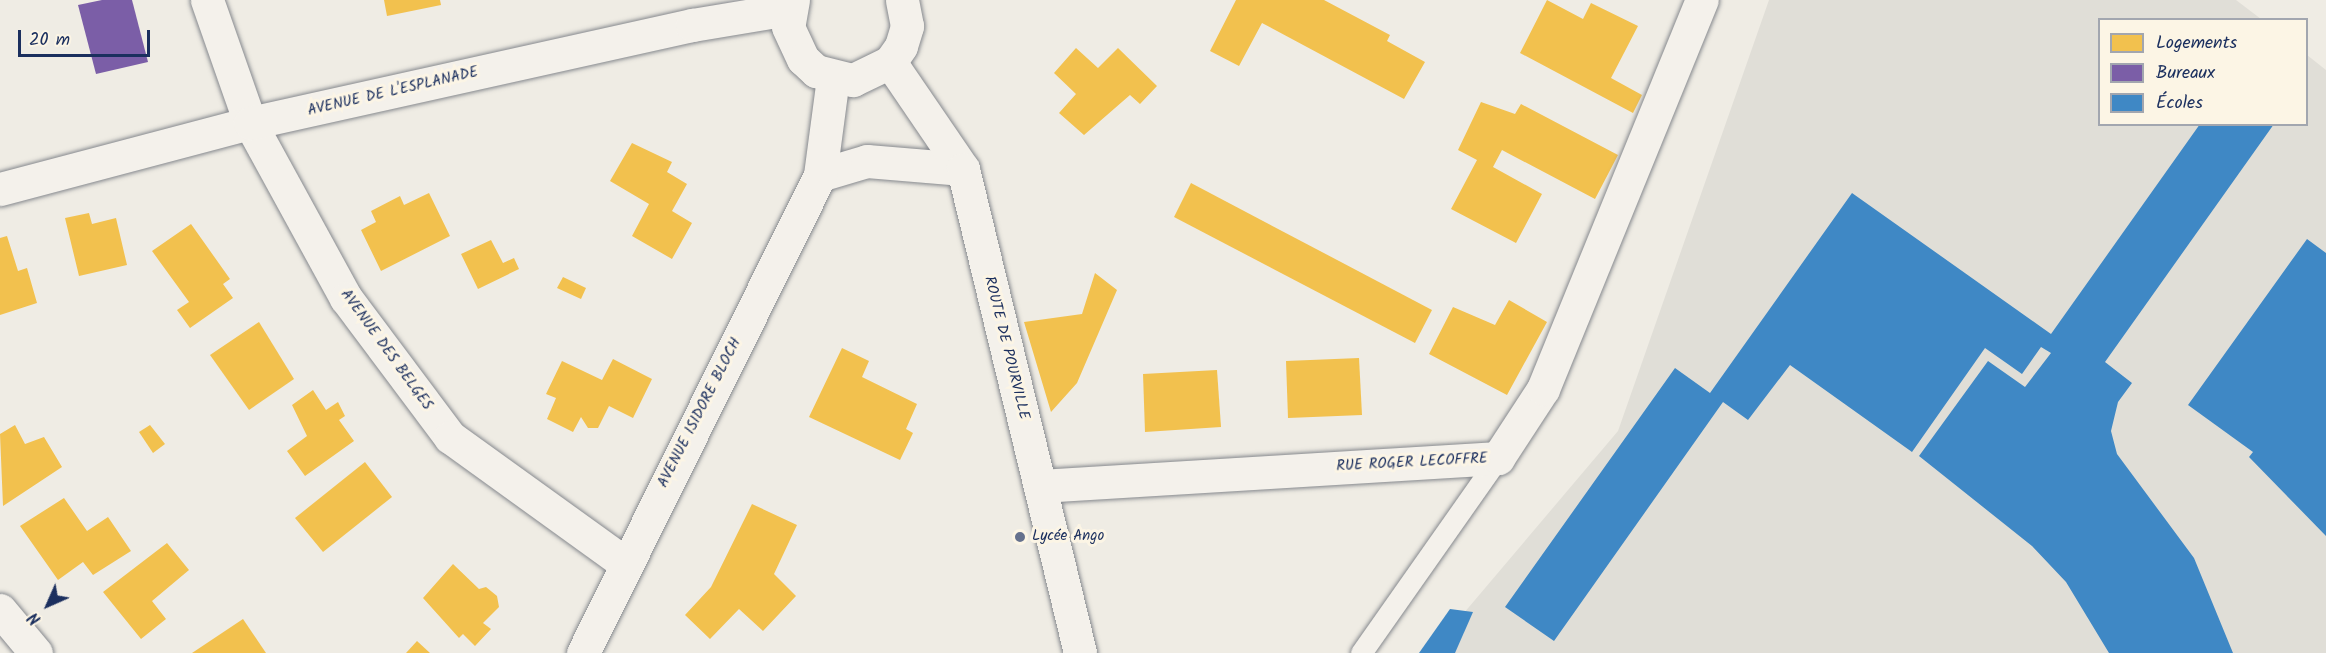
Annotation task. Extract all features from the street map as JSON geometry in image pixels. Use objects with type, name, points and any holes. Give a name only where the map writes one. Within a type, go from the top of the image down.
[{"type":"street","name":"AVENUE DES BELGES","points":[[207,0],[250,123],[346,298],[450,437],[625,563]]},
{"type":"street","points":[[791,5],[793,44],[816,71],[833,78],[853,80],[890,62],[907,26],[902,0]]},
{"type":"street","name":"RUE ROGER LECOFFRE","points":[[1040,486],[1498,458],[1543,389],[1702,0]]},
{"type":"street","name":"AVENUE DE L'ESPLANADE","points":[[0,189],[250,123],[791,5]]},
{"type":"street","name":"ROUTE DE POURVILLE","points":[[890,62],[963,169],[1080,653]]},
{"type":"street","name":"AVENUE ISIDORE BLOCH","points":[[583,653],[625,563],[820,175],[833,78]]},
{"type":"street","points":[[820,175],[867,161],[963,169]]},
{"type":"street","points":[[0,609],[36,653]]},
{"type":"lane","points":[[1361,653],[1498,458]]},
{"type":"shaded area","points":[[1769,0],[2236,0],[2260,18],[2098,18],[2098,126],[2308,126],[2308,56],[2326,70],[2326,653],[1430,653],[1618,431]]},
{"type":"building: Logements","points":[[384,0],[440,0],[441,5],[387,16]]},
{"type":"building: Logements","points":[[1236,0],[1324,0],[1390,35],[1387,41],[1425,62],[1404,99],[1262,23],[1239,66],[1210,51]]},
{"type":"building: Logements","points":[[1547,0],[1583,19],[1591,3],[1638,26],[1611,78],[1642,95],[1633,113],[1520,53]]},
{"type":"building: Logements","points":[[1076,48],[1098,68],[1118,48],[1157,86],[1140,104],[1130,95],[1084,135],[1059,113],[1076,94],[1054,73]]},
{"type":"building: Logements","points":[[1481,102],[1515,114],[1521,104],[1618,155],[1595,199],[1502,150],[1493,167],[1542,194],[1516,243],[1451,209],[1477,160],[1458,150]]},
{"type":"building: Logements","points":[[632,143],[672,162],[667,172],[687,184],[672,211],[692,223],[672,259],[632,236],[649,204],[610,181]]},
{"type":"building: Logements","points":[[1191,183],[1432,310],[1415,343],[1174,217]]},
{"type":"building: Logements","points":[[429,193],[450,236],[381,271],[361,230],[376,222],[371,211],[400,196],[404,205]]},
{"type":"building: Logements","points":[[89,213],[92,224],[116,218],[127,265],[79,276],[65,218]]},
{"type":"building: Logements","points":[[191,224],[230,279],[223,284],[233,298],[190,328],[177,310],[189,302],[152,251]]},
{"type":"building: Logements","points":[[7,236],[18,271],[27,268],[37,303],[0,315],[0,238]]},
{"type":"building: Logements","points":[[491,240],[503,263],[514,258],[519,269],[478,289],[461,254]]},
{"type":"building: Logements","points":[[1095,273],[1117,290],[1077,383],[1051,412],[1024,322],[1082,314]]},
{"type":"building: Logements","points":[[563,277],[586,288],[581,299],[557,288]]},
{"type":"building: Logements","points":[[1509,300],[1547,322],[1507,395],[1429,354],[1453,307],[1495,325]]},
{"type":"building: Logements","points":[[259,322],[294,379],[249,410],[210,355]]},
{"type":"building: Logements","points":[[842,348],[869,361],[862,377],[917,404],[906,429],[913,433],[900,460],[809,417]]},
{"type":"building: Logements","points":[[1359,358],[1362,415],[1288,418],[1286,361]]},
{"type":"building: Logements","points":[[613,359],[652,379],[633,418],[609,406],[598,428],[588,428],[581,417],[573,432],[547,419],[556,398],[546,394],[562,361],[602,380]]},
{"type":"building: Logements","points":[[1217,370],[1221,427],[1145,432],[1143,374]]},
{"type":"building: Logements","points":[[313,390],[326,410],[338,402],[345,416],[339,420],[354,441],[305,476],[287,451],[307,436],[292,405]]},
{"type":"building: Logements","points":[[15,425],[25,444],[44,437],[62,467],[3,506],[0,434]]},
{"type":"building: Logements","points":[[150,425],[165,444],[153,453],[139,432]]},
{"type":"building: Logements","points":[[365,462],[392,497],[323,552],[295,518]]},
{"type":"building: Logements","points":[[64,498],[87,531],[108,517],[131,551],[93,575],[83,562],[58,580],[20,526]]},
{"type":"building: Logements","points":[[752,504],[797,525],[774,574],[796,596],[763,631],[739,609],[710,639],[685,615],[711,587]]},
{"type":"building: Logements","points":[[167,543],[189,570],[152,601],[166,619],[141,639],[103,592]]},
{"type":"building: Logements","points":[[453,564],[479,589],[486,587],[497,596],[499,607],[483,623],[491,629],[475,646],[463,634],[459,638],[423,598]]},
{"type":"building: Logements","points":[[243,619],[266,653],[192,653]]},
{"type":"building: Logements","points":[[417,641],[430,653],[406,653]]},
{"type":"building: Bureaux","points":[[102,0],[132,0],[148,62],[96,74],[78,5]]},
{"type":"building: Écoles","points":[[2199,126],[2273,126],[2105,362],[2132,383],[2118,402],[2111,431],[2117,454],[2194,558],[2233,653],[2109,653],[2066,582],[2032,546],[1919,456],[1988,361],[2025,387],[2051,353],[2041,347],[2022,374],[1985,348],[1912,452],[1790,365],[1748,420],[1723,402],[1554,641],[1505,607],[1675,368],[1710,393],[1852,193],[2051,334]]},
{"type":"building: Écoles","points":[[2307,239],[2326,253],[2326,536],[2249,457],[2253,452],[2188,405]]},
{"type":"building: Écoles","points":[[1450,609],[1473,612],[1455,653],[1419,653]]},
{"type":"place","name":"Lycée Ango","points":[[1020,537]]}]
